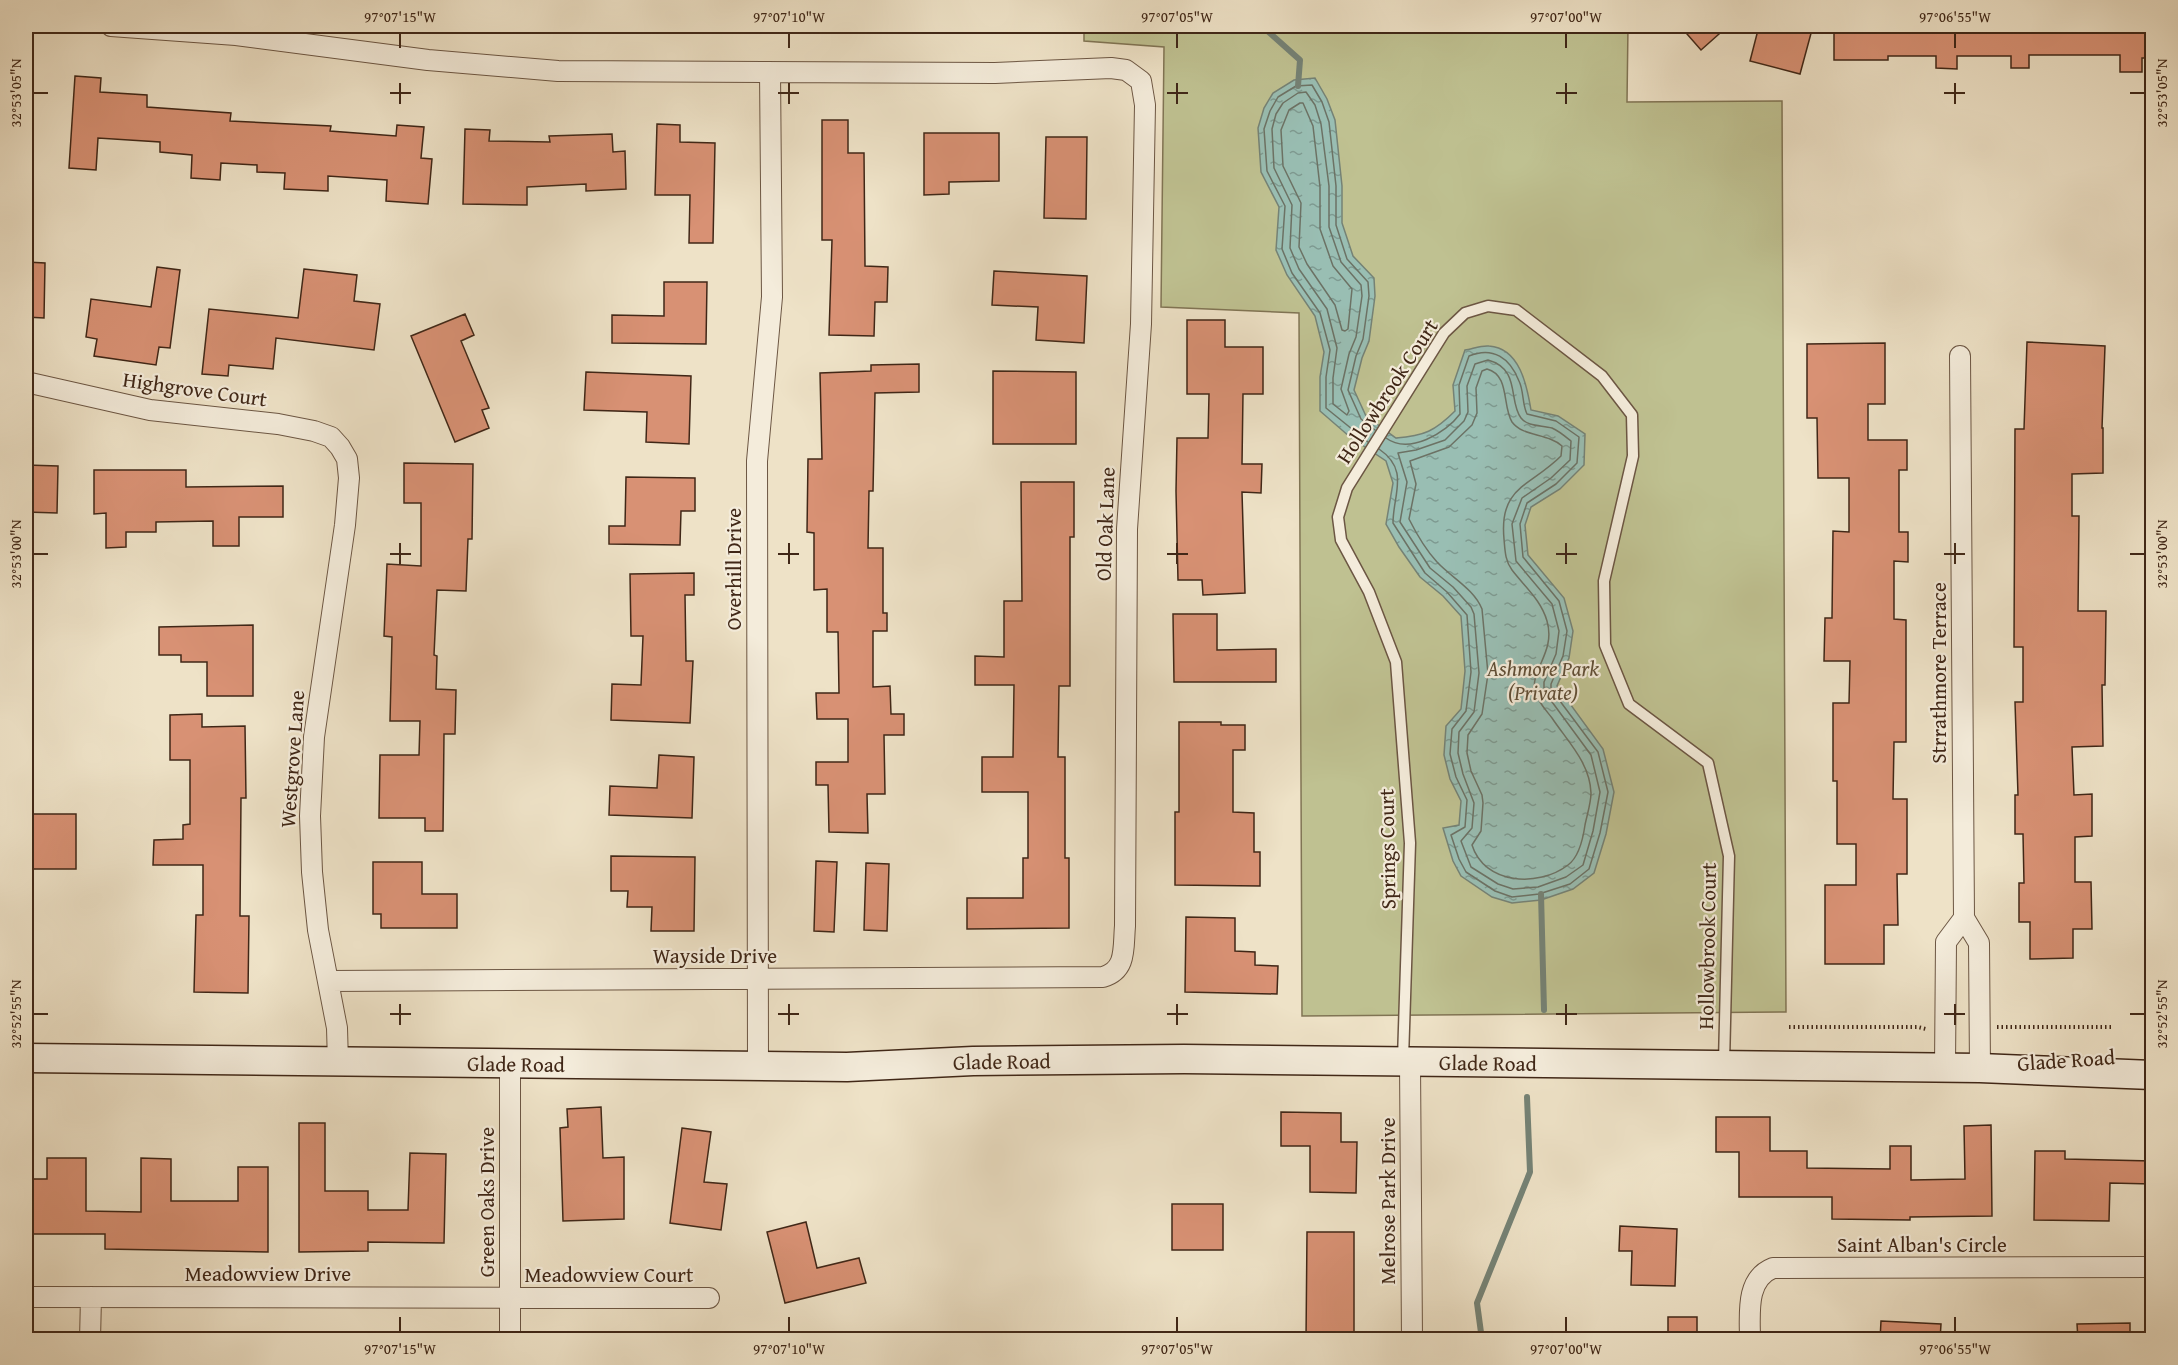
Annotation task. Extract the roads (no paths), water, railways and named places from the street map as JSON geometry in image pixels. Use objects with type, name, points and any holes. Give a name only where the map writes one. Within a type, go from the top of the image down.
[{"type":"main road","name":"Glade Road","points":[[1980,1068],[2059,1056],[2152,1055]]},
{"type":"main road","name":"Glade Road","points":[[26,1058],[758,1067],[847,1067],[973,1061],[1184,1059],[1945,1067],[2152,1075]]},
{"type":"street","points":[[111,26],[236,35],[428,60],[558,71],[770,72]]},
{"type":"street","name":"Old Oak Lane","points":[[770,72],[995,72],[1111,68],[1126,70],[1141,81],[1145,105],[1141,312],[1127,529],[1125,926],[1121,964],[1113,974],[1103,977]]},
{"type":"street","name":"Overhill Drive","points":[[758,1067],[757,460],[772,297],[770,72]]},
{"type":"street","name":"Strrathmore Terrace","points":[[1960,356],[1964,918],[1979,943],[1980,1068]]},
{"type":"street","name":"Highgrove Court","points":[[26,382],[150,410],[278,424],[314,431],[331,437],[347,459]]},
{"type":"street","name":"Westgrove Lane","points":[[338,1063],[337,1028],[318,930],[312,872],[310,816],[314,737],[345,525],[349,478],[347,459]]},
{"type":"street","points":[[1945,1067],[1947,942],[1964,918]]},
{"type":"street","name":"Wayside Drive","points":[[329,981],[1103,977]]},
{"type":"street","name":"Melrose Park Drive","points":[[1406,1063],[1412,1340]]},
{"type":"street","name":"Green Oaks Drive","points":[[510,1065],[510,1340]]},
{"type":"street","name":"Saint Alban's Circle","points":[[1750,1340],[1750,1304],[1753,1289],[1765,1272],[1773,1268],[2152,1267]]},
{"type":"street","name":"Meadowview Drive","points":[[26,1297],[510,1298]]},
{"type":"street","points":[[90,1340],[91,1297]]},
{"type":"street","name":"Meadowview Court","points":[[510,1298],[709,1298]]},
{"type":"lane","name":"Hollowbrook Court","points":[[1387,636],[1369,592],[1341,540],[1338,517],[1347,488],[1444,333],[1465,313],[1488,306],[1516,310],[1602,376],[1632,415],[1633,456],[1604,581],[1605,645],[1629,704],[1708,763],[1729,856],[1724,1065]]},
{"type":"lane","name":"Springs Court","points":[[1387,636],[1396,662],[1410,843],[1406,1063]]},
{"type":"water","points":[[1315,78],[1327,99],[1335,120],[1342,186],[1342,223],[1353,256],[1374,278],[1375,296],[1369,341],[1354,390],[1366,416],[1396,438],[1422,434],[1435,428],[1455,411],[1453,385],[1465,350],[1489,346],[1500,348],[1515,361],[1524,380],[1531,410],[1558,416],[1585,434],[1584,465],[1560,489],[1531,507],[1525,525],[1528,555],[1564,598],[1573,631],[1569,658],[1557,686],[1603,749],[1614,792],[1606,834],[1594,873],[1573,889],[1541,900],[1512,903],[1492,897],[1461,876],[1453,861],[1443,828],[1459,825],[1461,801],[1450,779],[1444,755],[1446,726],[1461,709],[1465,671],[1461,616],[1443,596],[1420,577],[1386,524],[1393,483],[1386,461],[1350,437],[1320,411],[1320,377],[1324,352],[1315,316],[1287,275],[1276,250],[1279,207],[1261,172],[1258,128],[1264,108],[1273,93],[1294,80]]},
{"type":"waterway","points":[[1262,26],[1300,60],[1298,86]]},
{"type":"waterway","points":[[1541,894],[1544,1010]]},
{"type":"waterway","points":[[1482,1340],[1477,1303],[1530,1172],[1527,1097]]},
{"type":"park label","name":"Ashmore Park (Private)","points":[[1543,680]]}]
